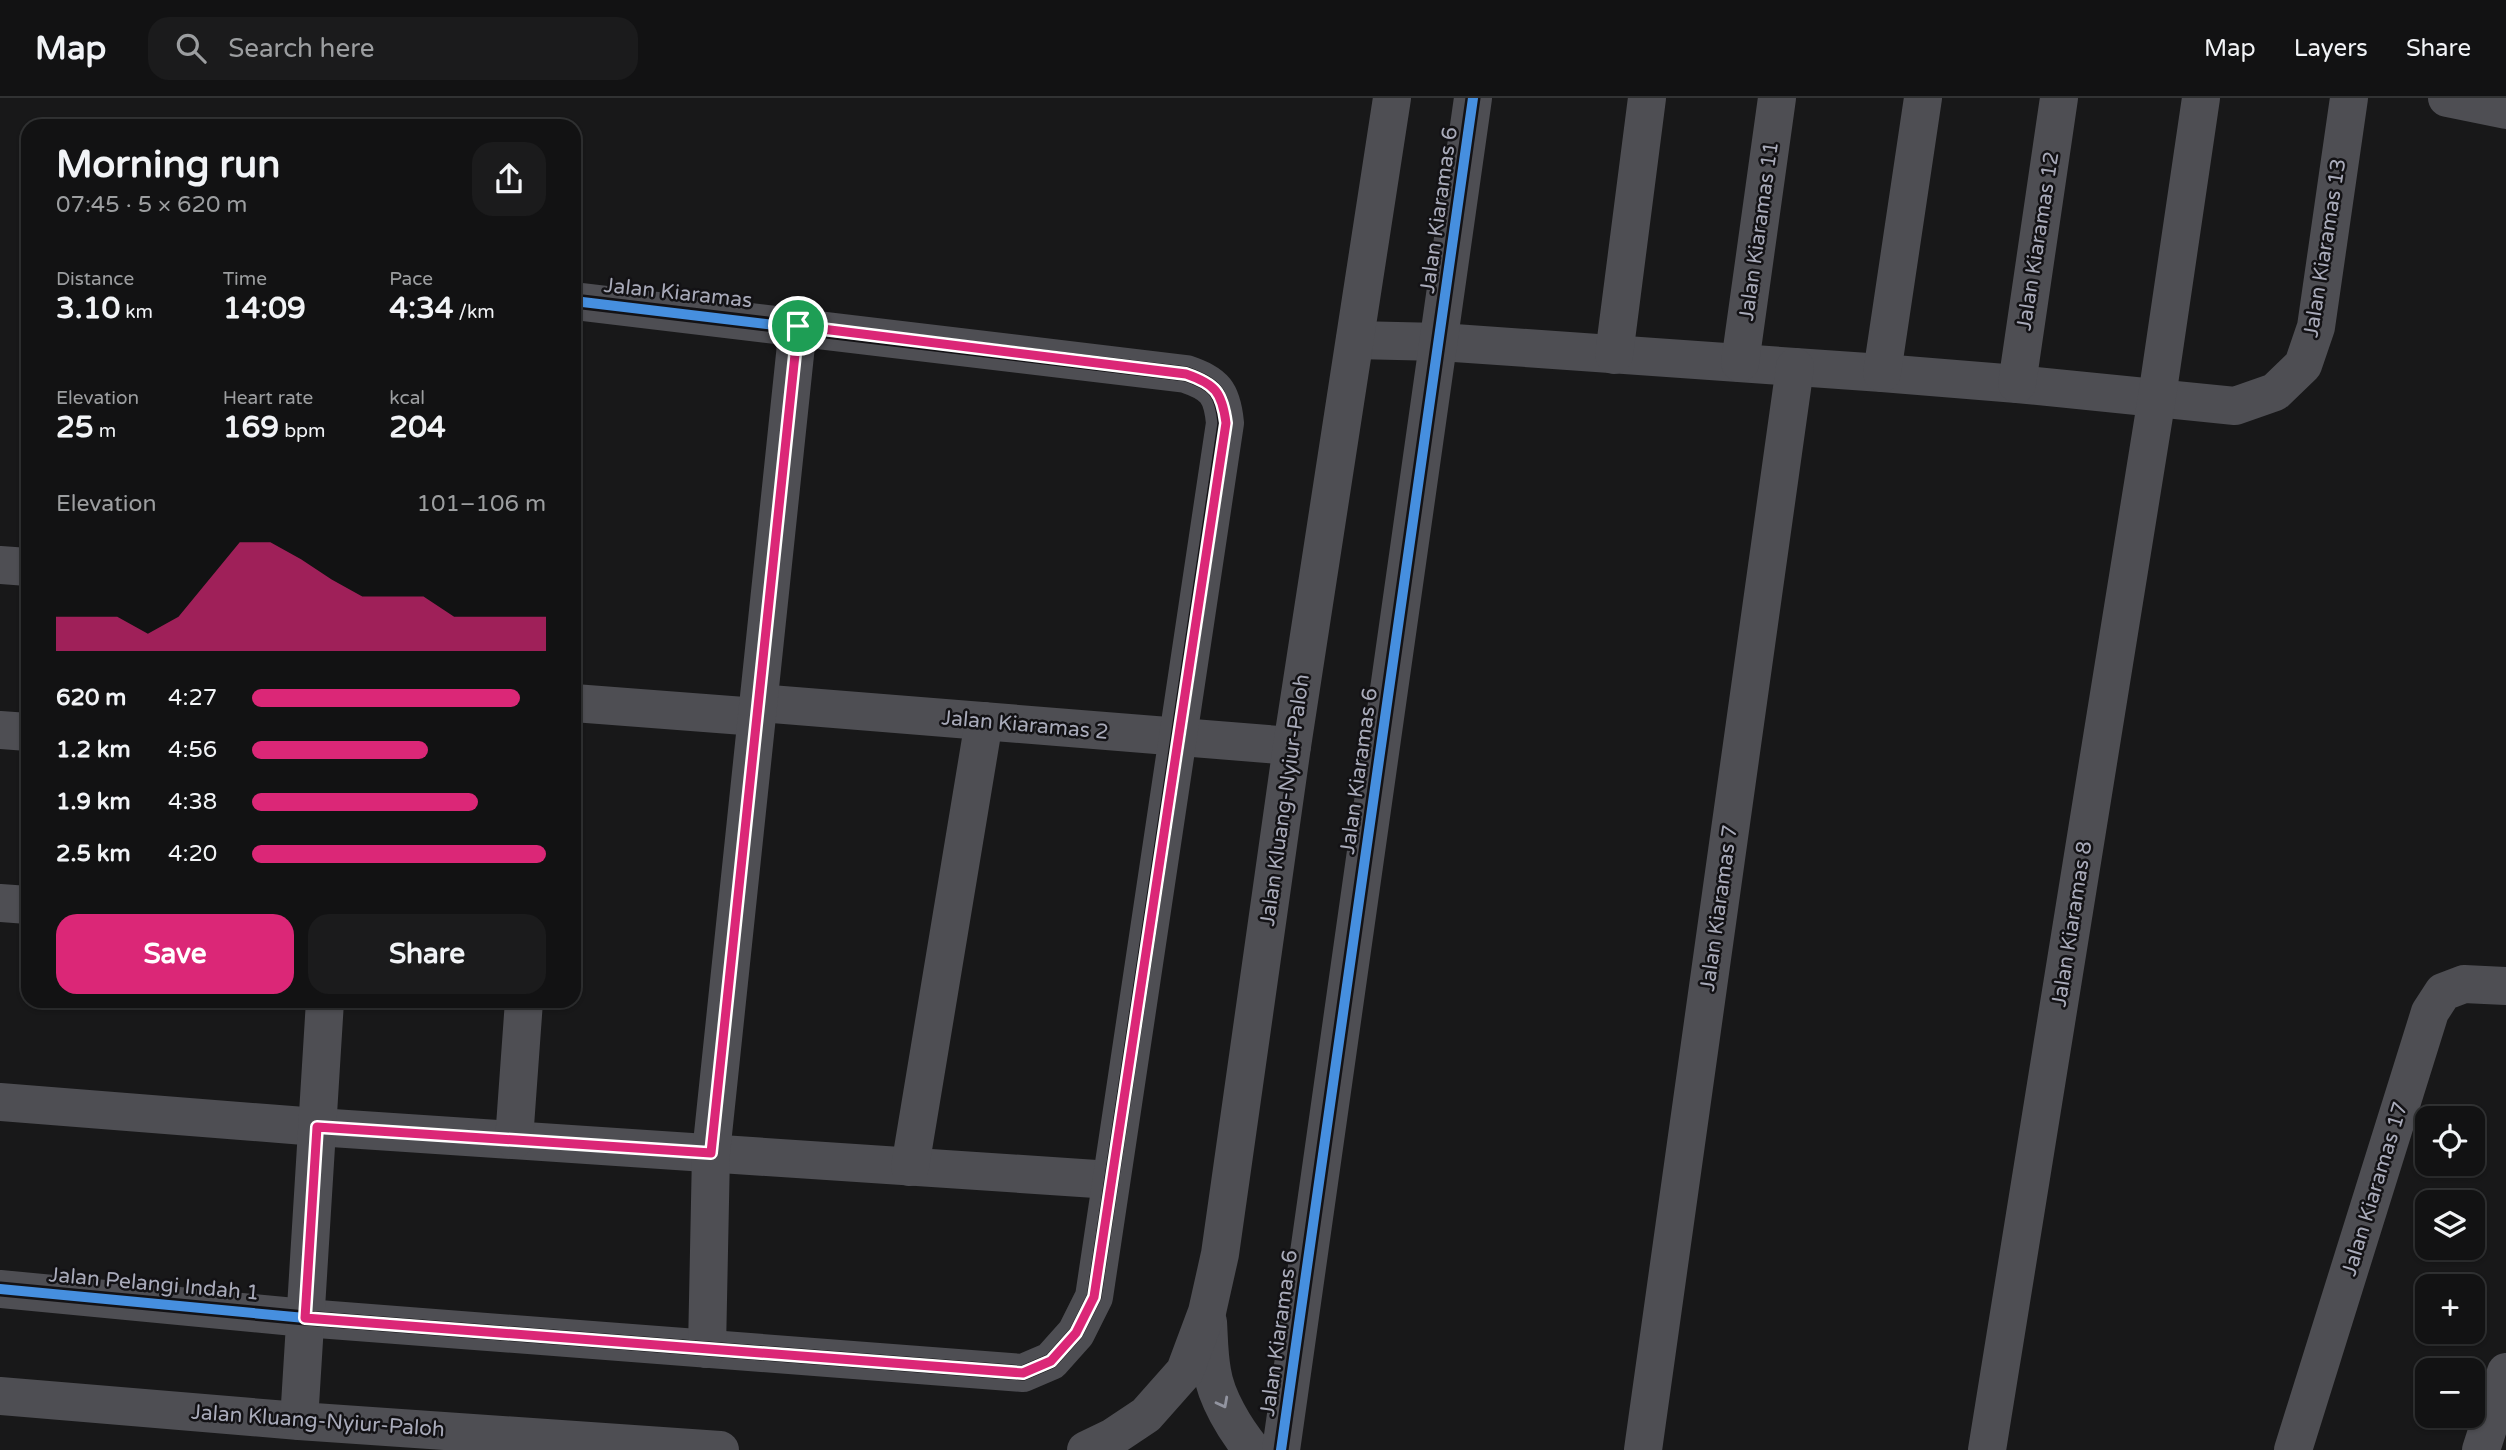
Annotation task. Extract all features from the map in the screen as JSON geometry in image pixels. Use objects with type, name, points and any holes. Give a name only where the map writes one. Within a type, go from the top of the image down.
[{"type":"street","name":"Jalan Kluang-Nyiur-Paloh","points":[[1086,1450],[1113,1437],[1146,1415],[1185,1371],[1207,1312],[1222,1240],[1292,746],[1392,98]]},
{"type":"street","name":"Jalan Kiaramas 6","points":[[1281,1450],[1473,98]]},
{"type":"street","points":[[1614,355],[1647,98]]},
{"type":"street","name":"Jalan Kiaramas 11","points":[[1740,363],[1777,98]]},
{"type":"street","points":[[1882,373],[1923,98]]},
{"type":"street","name":"Jalan Kiaramas 12","points":[[2017,384],[2059,98]]},
{"type":"street","name":"Jalan Kiaramas 8","points":[[1987,1450],[2157,397],[2201,98]]},
{"type":"street","name":"Jalan Kiaramas 13","points":[[1355,340],[1440,342],[1882,373],[2235,406],[2275,392],[2303,365],[2316,327],[2349,98]]},
{"type":"street","points":[[2447,98],[2506,110]]},
{"type":"street","name":"Jalan Kiaramas","points":[[581,302],[1186,374],[1203,379],[1217,391],[1223,404],[1226,423],[1111,1180]]},
{"type":"street","points":[[707,1349],[711,1153],[798,326]]},
{"type":"street","name":"Jalan Kiaramas 7","points":[[1643,1450],[1795,367]]},
{"type":"street","points":[[0,565],[21,567]]},
{"type":"street","name":"Jalan Kiaramas 2","points":[[581,702],[984,721],[1292,746]]},
{"type":"street","points":[[910,1167],[984,721]]},
{"type":"street","points":[[0,730],[21,732]]},
{"type":"street","points":[[0,903],[21,904]]},
{"type":"street","name":"Jalan Kiaramas 17","points":[[2293,1450],[2430,1012],[2443,992],[2464,984],[2506,986]]},
{"type":"street","points":[[299,1421],[325,1008]]},
{"type":"street","points":[[514,1140],[523,1008]]},
{"type":"street","points":[[0,1102],[317,1127],[1111,1180]]},
{"type":"street","name":"Jalan Pelangi Indah 1","points":[[0,1289],[305,1318],[1023,1373],[1051,1361],[1076,1333],[1094,1297],[1111,1180]]},
{"type":"street","points":[[1207,1312],[1212,1374],[1218,1392],[1243,1440],[1252,1450]]},
{"type":"street","points":[[2481,1450],[2506,1372]]},
{"type":"street","name":"Jalan Kluang-Nyiur-Paloh","points":[[0,1396],[299,1421],[720,1450]]},
{"type":"cycle path","points":[[1281,1450],[1473,98]]},
{"type":"cycle path","points":[[0,1289],[305,1318],[1023,1373],[1051,1361],[1076,1333],[1094,1297],[1225,423],[1219,397],[1210,386],[1186,374],[581,302]]},
{"type":"route","points":[[798,326],[1186,374],[1203,379],[1217,391],[1223,404],[1226,423],[1094,1297],[1076,1333],[1051,1361],[1023,1373],[305,1318],[317,1127],[711,1153],[798,326]]}]
